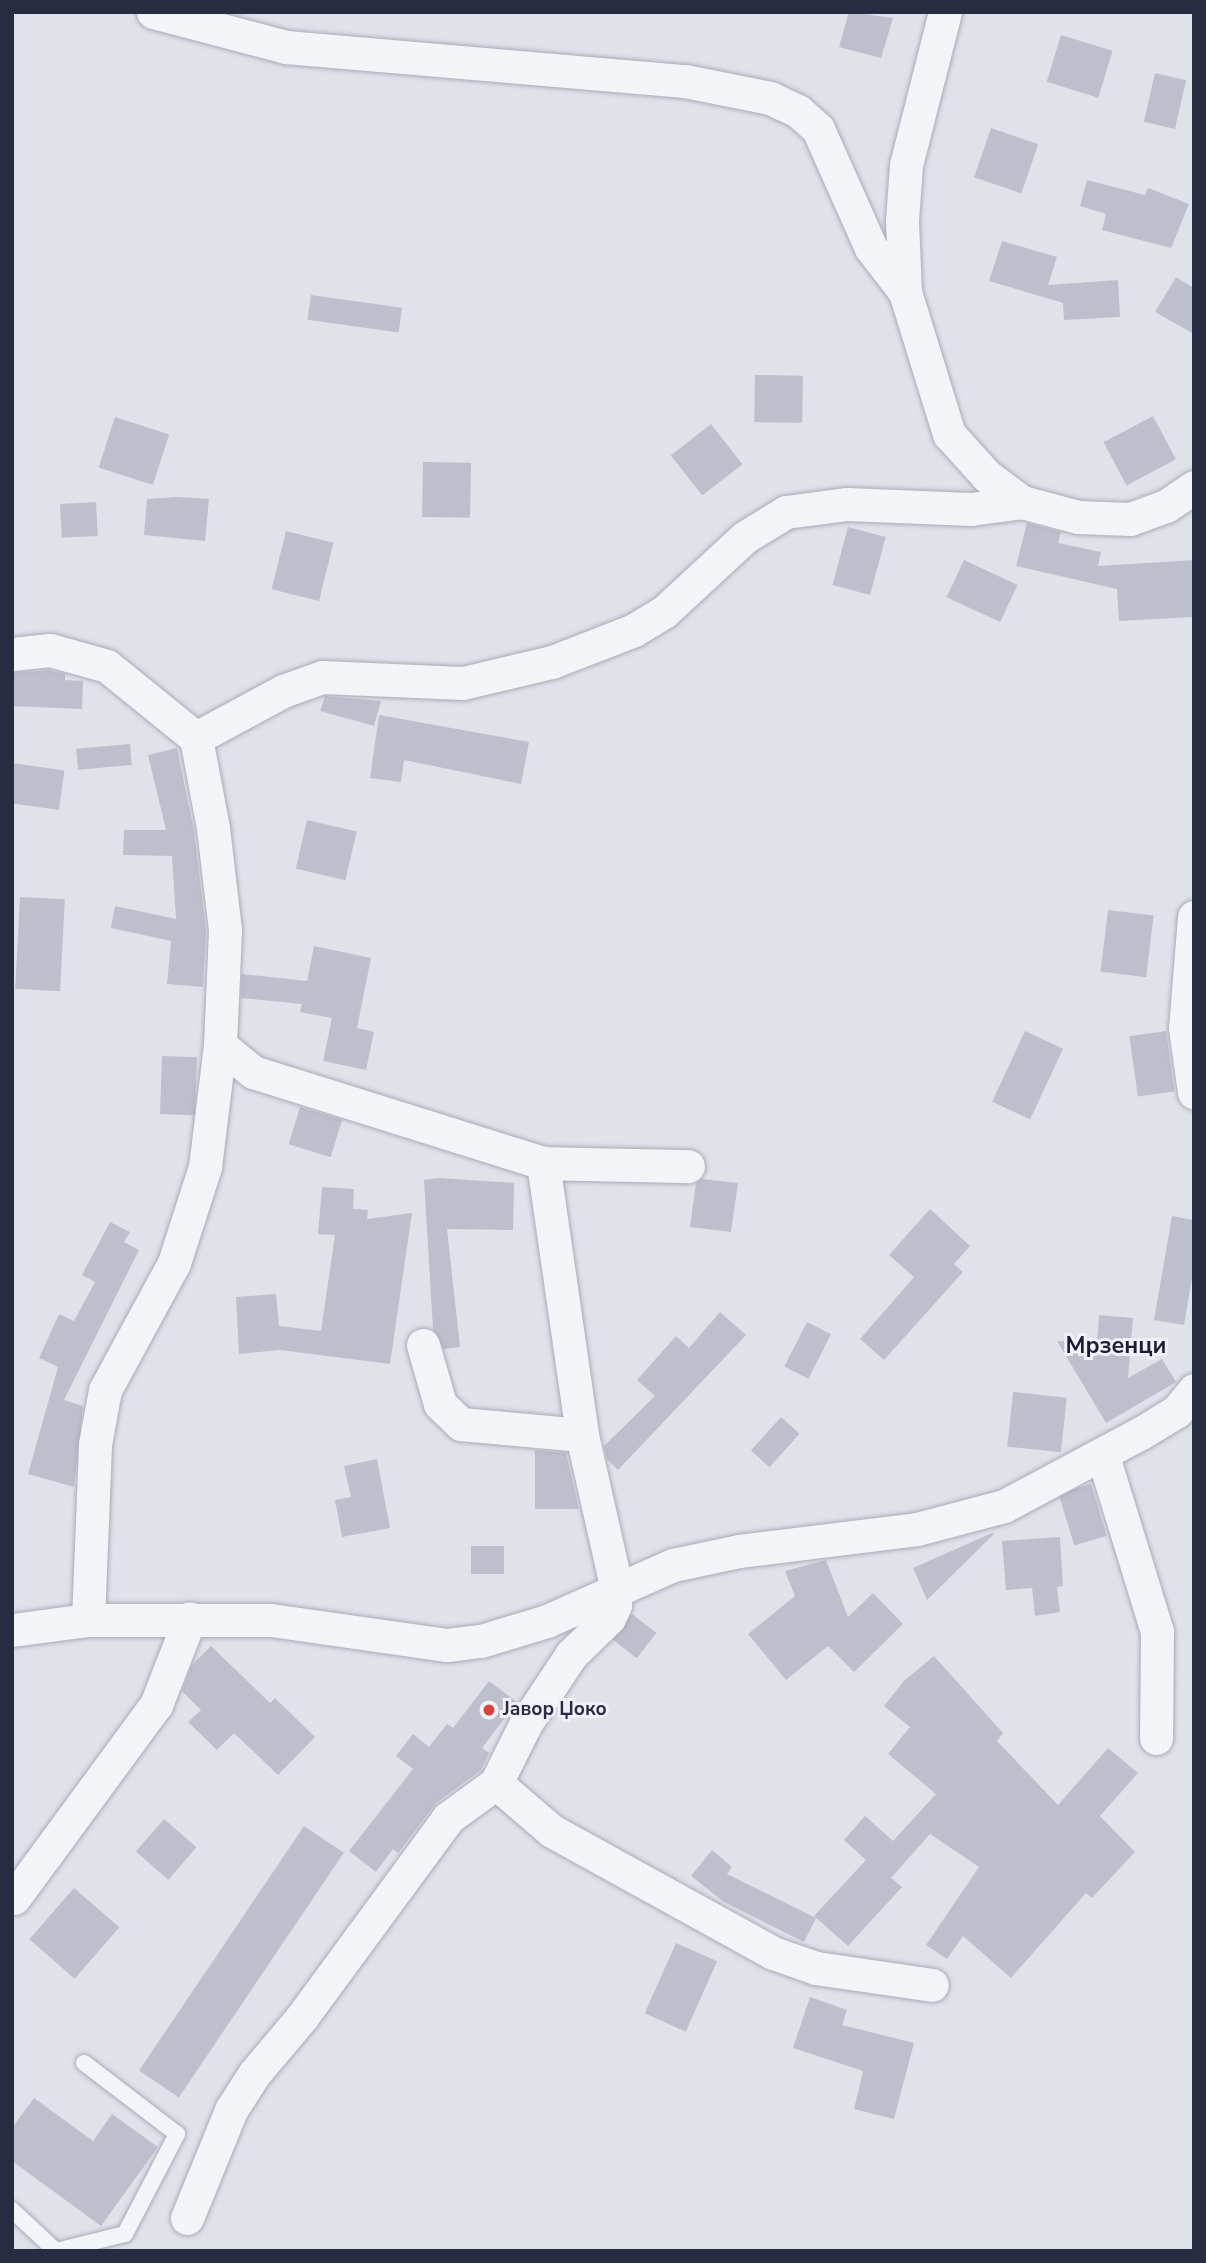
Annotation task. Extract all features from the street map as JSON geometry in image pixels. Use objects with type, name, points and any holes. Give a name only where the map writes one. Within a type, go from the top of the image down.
[{"type":"street","points":[[153,12],[286,47],[672,80],[770,98],[798,111],[818,129],[871,248],[905,292]]},
{"type":"street","points":[[945,12],[906,166],[902,221],[905,292],[949,434],[987,476],[1022,502],[1079,517],[1130,519],[1166,506],[1194,487]]},
{"type":"street","points":[[196,738],[283,691],[322,677],[463,683],[587,649],[634,630],[664,612],[745,537],[786,512],[847,504],[971,509],[1022,502]]},
{"type":"street","points":[[12,654],[50,650],[107,666],[196,738],[213,828],[225,930],[220,1045],[205,1167],[174,1263],[105,1390],[94,1455],[88,1620]]},
{"type":"street","points":[[1194,917],[1185,1028],[1194,1092]]},
{"type":"street","points":[[220,1045],[264,1076],[543,1163],[688,1166]]},
{"type":"street","points":[[187,2218],[231,2110],[254,2074],[302,2017],[448,1818],[496,1783],[526,1723],[570,1655],[609,1618],[616,1586],[582,1435],[543,1163]]},
{"type":"street","points":[[423,1345],[440,1404],[461,1424],[582,1435]]},
{"type":"street","points":[[12,1630],[88,1620],[190,1618],[308,1623],[447,1645],[481,1640],[547,1621],[616,1586],[673,1565],[739,1551],[957,1521],[1004,1506],[1103,1456],[1177,1411],[1194,1390]]},
{"type":"street","points":[[1103,1456],[1157,1632],[1156,1738]]},
{"type":"street","points":[[14,1898],[156,1705],[190,1618]]},
{"type":"street","points":[[496,1783],[552,1831],[773,1953],[816,1968],[932,1985]]},
{"type":"lane","points":[[12,2210],[56,2251],[125,2234],[177,2134],[84,2063]]},
{"type":"building","points":[[849,12],[893,18],[881,58],[839,47]]},
{"type":"building","points":[[1061,35],[1113,51],[1098,98],[1047,82]]},
{"type":"building","points":[[1155,73],[1186,80],[1175,129],[1144,122]]},
{"type":"building","points":[[991,128],[1038,144],[1021,193],[974,177]]},
{"type":"building","points":[[1087,180],[1145,195],[1148,188],[1189,204],[1171,248],[1102,230],[1106,214],[1080,206]]},
{"type":"building","points":[[1002,241],[1057,257],[1048,285],[1118,280],[1120,317],[1064,320],[1063,303],[989,281]]},
{"type":"building","points":[[1176,277],[1194,288],[1194,334],[1155,312]]},
{"type":"building","points":[[311,295],[402,308],[399,333],[308,320]]},
{"type":"building","points":[[755,375],[803,376],[802,423],[754,422]]},
{"type":"building","points":[[1153,416],[1176,459],[1127,486],[1104,442]]},
{"type":"building","points":[[115,417],[169,435],[153,485],[99,467]]},
{"type":"building","points":[[711,424],[742,464],[702,496],[671,455]]},
{"type":"building","points":[[423,462],[471,463],[470,518],[422,517]]},
{"type":"building","points":[[147,499],[209,499],[205,541],[144,535]]},
{"type":"building","points":[[96,502],[98,536],[62,538],[60,504]]},
{"type":"building","points":[[1027,523],[1061,532],[1058,543],[1101,552],[1098,566],[1194,560],[1194,617],[1119,621],[1117,589],[1016,566]]},
{"type":"building","points":[[848,527],[886,537],[870,595],[832,585]]},
{"type":"building","points":[[286,531],[334,543],[319,601],[271,589]]},
{"type":"building","points":[[964,560],[1017,585],[1000,622],[947,597]]},
{"type":"building","points":[[48,670],[65,674],[65,680],[83,681],[82,709],[12,706],[12,673]]},
{"type":"building","points":[[325,696],[381,701],[374,726],[320,711]]},
{"type":"building","points":[[379,715],[529,742],[521,784],[404,760],[401,782],[370,778]]},
{"type":"building","points":[[130,744],[132,765],[78,770],[76,749]]},
{"type":"building","points":[[177,748],[194,831],[206,931],[203,987],[167,984],[171,941],[111,928],[115,906],[176,919],[172,856],[123,855],[124,830],[166,830],[148,755]]},
{"type":"building","points":[[12,763],[64,770],[59,810],[12,803]]},
{"type":"building","points":[[307,820],[357,831],[345,880],[296,869]]},
{"type":"building","points":[[20,897],[65,899],[60,991],[15,989]]},
{"type":"building","points":[[1108,910],[1154,916],[1146,977],[1100,972]]},
{"type":"building","points":[[314,946],[371,958],[357,1028],[374,1032],[366,1070],[323,1061],[332,1018],[300,1012],[302,1004],[241,998],[242,974],[307,981]]},
{"type":"building","points":[[1025,1031],[1063,1049],[1030,1119],[992,1102]]},
{"type":"building","points":[[1166,1031],[1174,1091],[1138,1097],[1129,1036]]},
{"type":"building","points":[[162,1056],[197,1057],[195,1115],[160,1114]]},
{"type":"building","points":[[300,1107],[342,1120],[331,1157],[289,1144]]},
{"type":"building","points":[[440,1178],[514,1183],[513,1230],[447,1229],[460,1347],[444,1349],[433,1329],[424,1180]]},
{"type":"building","points":[[702,1179],[738,1183],[731,1232],[690,1227],[696,1183]]},
{"type":"building","points":[[322,1187],[354,1189],[353,1209],[368,1210],[367,1219],[412,1213],[390,1364],[280,1350],[239,1354],[236,1297],[276,1294],[279,1326],[321,1331],[335,1235],[318,1234]]},
{"type":"building","points":[[930,1209],[970,1246],[954,1264],[963,1272],[884,1360],[860,1339],[914,1277],[889,1255]]},
{"type":"building","points":[[1172,1216],[1194,1220],[1194,1266],[1184,1325],[1154,1320]]},
{"type":"building","points":[[110,1222],[130,1232],[124,1242],[139,1250],[64,1400],[83,1406],[74,1487],[28,1474],[58,1367],[39,1358],[59,1314],[74,1321],[95,1282],[82,1275]]},
{"type":"building","points":[[720,1312],[746,1335],[618,1470],[607,1459],[604,1446],[655,1396],[637,1380],[676,1336],[689,1348]]},
{"type":"building","points":[[1099,1315],[1133,1318],[1128,1378],[1162,1359],[1176,1382],[1106,1423],[1057,1341],[1097,1343]]},
{"type":"building","points":[[807,1322],[831,1334],[808,1379],[784,1367]]},
{"type":"building","points":[[1013,1392],[1067,1398],[1061,1452],[1007,1447]]},
{"type":"building","points":[[781,1417],[800,1434],[769,1467],[751,1450]]},
{"type":"building","points":[[535,1450],[566,1453],[579,1509],[535,1509]]},
{"type":"building","points":[[377,1459],[390,1528],[342,1537],[335,1500],[351,1497],[344,1466]]},
{"type":"building","points":[[1091,1484],[1107,1536],[1074,1546],[1058,1494]]},
{"type":"building","points":[[994,1534],[927,1600],[913,1568]]},
{"type":"building","points":[[1060,1537],[1063,1586],[1057,1587],[1060,1612],[1035,1616],[1032,1588],[1006,1590],[1002,1541]]},
{"type":"building","points":[[471,1546],[504,1546],[504,1574],[471,1574]]},
{"type":"building","points":[[826,1560],[848,1617],[873,1593],[903,1624],[854,1672],[828,1646],[786,1680],[748,1634],[795,1596],[785,1571]]},
{"type":"building","points":[[632,1614],[656,1633],[637,1658],[612,1639]]},
{"type":"building","points":[[211,1646],[270,1703],[275,1698],[315,1737],[278,1775],[234,1733],[217,1750],[188,1722],[201,1710],[182,1691],[192,1665]]},
{"type":"building","points":[[934,1656],[1003,1733],[997,1741],[1058,1805],[1108,1748],[1138,1773],[1100,1816],[1135,1852],[1092,1898],[1086,1893],[1011,1978],[963,1936],[947,1959],[926,1945],[979,1867],[930,1834],[891,1878],[902,1887],[848,1946],[814,1916],[866,1860],[844,1840],[865,1816],[893,1841],[936,1794],[888,1754],[910,1727],[884,1706],[904,1681]]},
{"type":"building","points":[[489,1681],[517,1702],[482,1748],[489,1753],[481,1770],[436,1803],[398,1853],[393,1849],[376,1872],[349,1851],[413,1769],[396,1756],[413,1734],[429,1747],[447,1724],[453,1728]]},
{"type":"building","points":[[164,1819],[196,1847],[168,1880],[136,1851]]},
{"type":"building","points":[[304,1826],[344,1853],[179,2097],[139,2071]]},
{"type":"building","points":[[712,1850],[732,1867],[727,1874],[816,1918],[804,1942],[724,1902],[691,1876]]},
{"type":"building","points":[[74,1888],[119,1927],[75,1979],[29,1939]]},
{"type":"building","points":[[676,1943],[717,1961],[686,2032],[645,2013]]},
{"type":"building","points":[[810,1997],[847,2010],[842,2025],[914,2043],[894,2119],[854,2109],[863,2071],[793,2048]]},
{"type":"building","points":[[34,2098],[93,2141],[112,2114],[158,2147],[101,2226],[12,2161],[12,2128]]},
{"type":"place","name":"Јавор Џоко","points":[[489,1710]]},
{"type":"district","name":"Мрзенци","points":[[1116,1346]]}]
